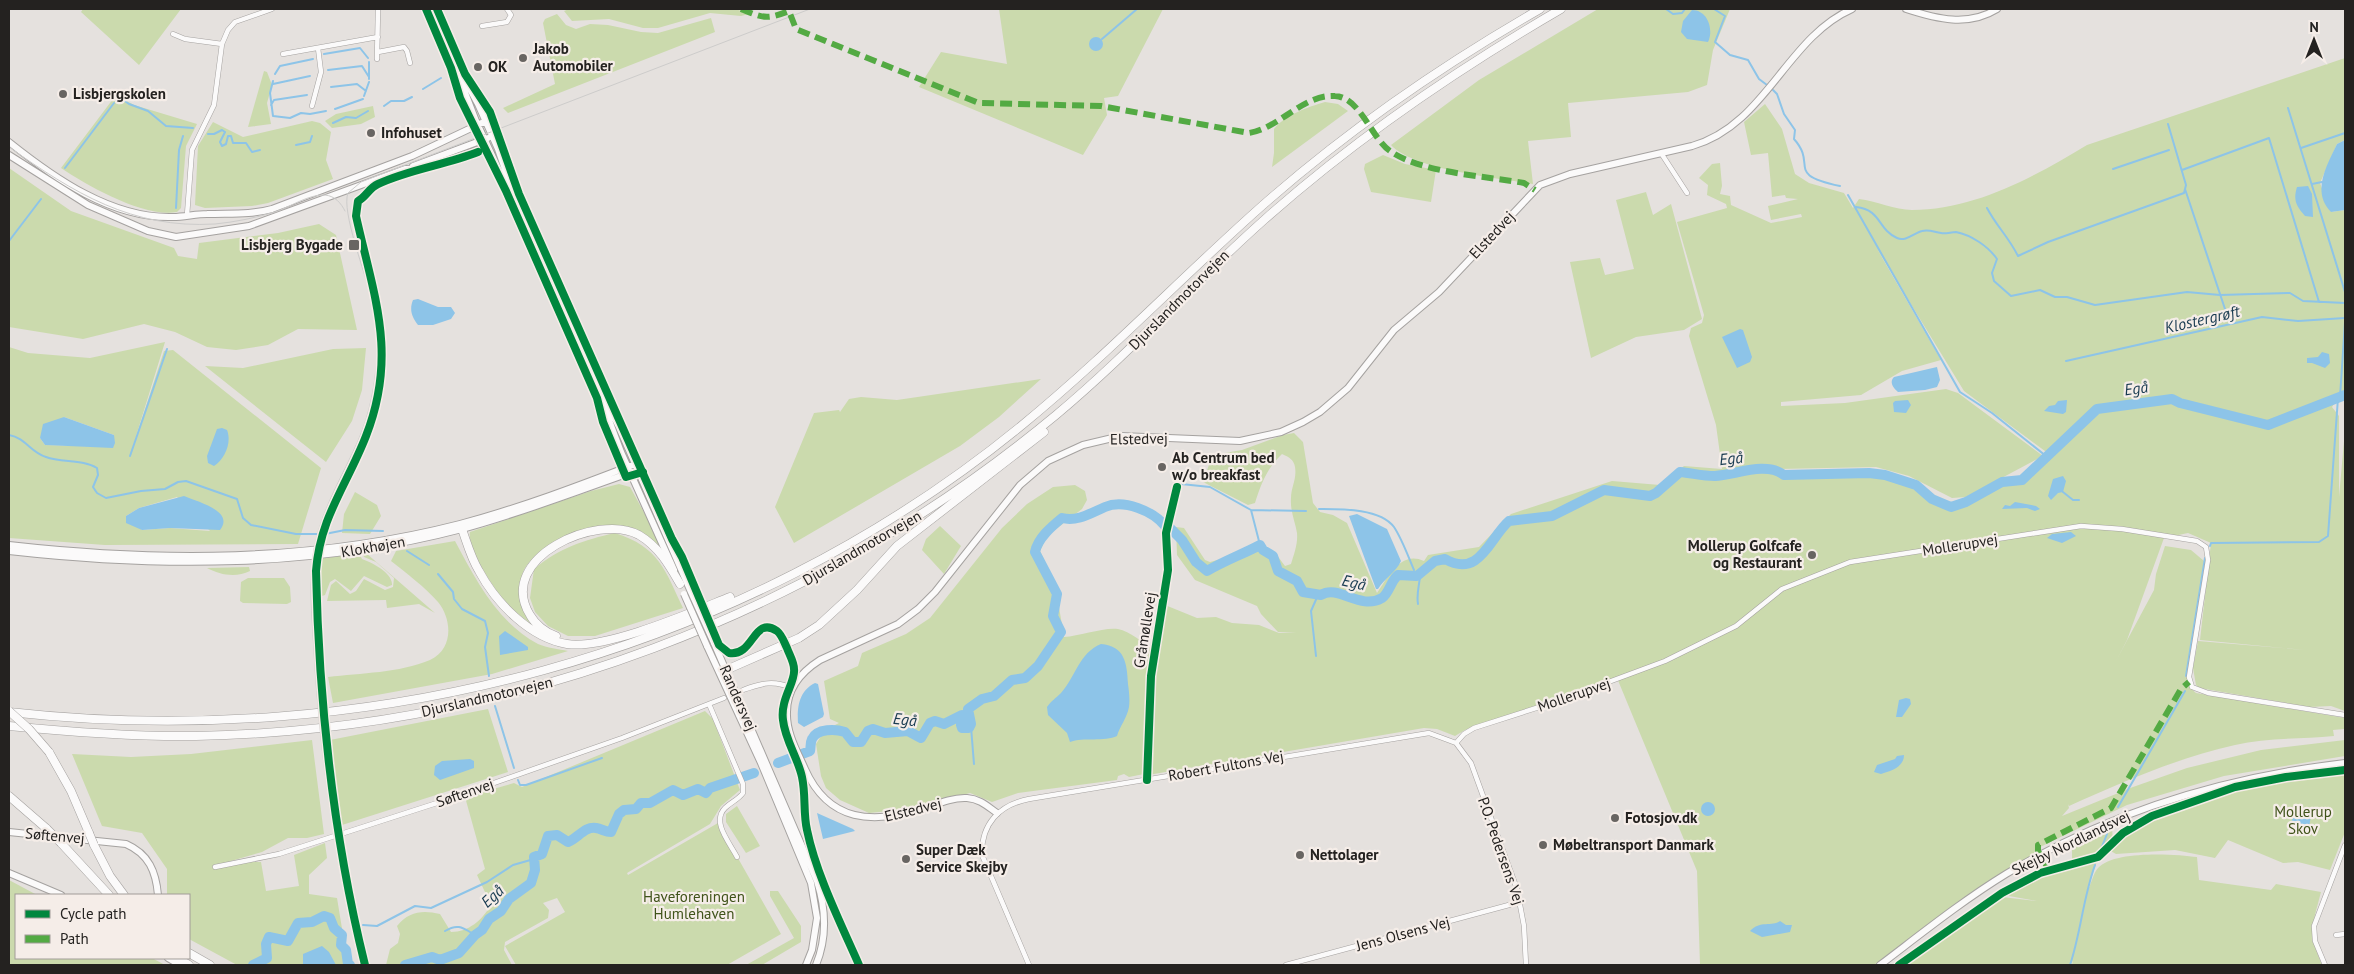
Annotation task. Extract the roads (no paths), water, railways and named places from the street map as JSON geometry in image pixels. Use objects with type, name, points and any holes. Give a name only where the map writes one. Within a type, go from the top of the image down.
[{"type":"highway","name":"Djurslandmotorvejen","points":[[9,711],[114,721],[198,722],[332,712],[426,698],[524,676],[626,644],[702,615],[800,569],[902,510],[960,472],[1015,431],[1103,356],[1256,211],[1316,162],[1426,81],[1540,9]]},
{"type":"highway","name":"Djurslandmotorvejen","points":[[9,726],[159,736],[241,734],[333,726],[409,715],[528,689],[624,660],[707,628],[770,600],[889,535],[963,486],[1023,442],[1135,344],[1226,253],[1322,171],[1433,88],[1562,9]]},
{"type":"highway","points":[[723,672],[799,638],[825,621],[857,590],[897,546],[1013,457],[1064,414],[1135,344]]},
{"type":"highway","points":[[461,526],[472,558],[485,582],[504,605],[533,630],[550,639],[568,644],[584,644],[612,638],[690,613],[800,569]]},
{"type":"highway","points":[[612,638],[584,641],[567,639],[552,635],[532,619],[524,599],[523,587],[532,563],[543,553],[580,536],[599,530],[619,528],[630,531],[648,541],[662,555],[680,584]]},
{"type":"highway","points":[[9,711],[49,752],[71,790],[94,845],[110,876],[123,894]]},
{"type":"highway","points":[[9,796],[47,829],[108,894]]},
{"type":"highway","points":[[190,954],[211,965]]},
{"type":"highway","points":[[178,959],[189,965]]},
{"type":"street","points":[[186,215],[192,150],[214,105],[222,44],[228,30],[235,22],[272,9]]},
{"type":"street","points":[[377,59],[378,9]]},
{"type":"street","name":"Randersvej","points":[[431,9],[452,56],[493,136],[520,210],[595,383],[628,470],[667,551],[680,584],[688,593]]},
{"type":"street","points":[[482,26],[507,22],[511,15],[506,9]]},
{"type":"street","name":"Elstedvej","points":[[997,813],[980,801],[960,798],[893,818],[874,819],[856,816],[835,807],[810,782],[797,751],[787,721],[787,703],[792,688],[809,667],[898,624],[918,609],[935,592],[1020,485],[1048,461],[1083,445],[1121,436],[1240,441],[1281,432],[1303,422],[1320,412],[1348,388],[1394,330],[1440,292],[1540,185],[1570,174],[1696,145],[1743,117],[1756,105],[1816,34],[1837,15],[1852,9]]},
{"type":"street","points":[[1906,9],[1932,18],[1956,20],[1974,18],[1998,9]]},
{"type":"street","points":[[174,34],[185,39],[222,44]]},
{"type":"street","points":[[283,54],[378,37]]},
{"type":"street","points":[[378,52],[404,47],[410,63]]},
{"type":"street","points":[[312,106],[321,72],[318,48]]},
{"type":"street","name":"Randersvej","points":[[452,56],[456,74],[487,147],[520,210]]},
{"type":"street","points":[[9,142],[68,184],[97,199],[128,211],[173,217],[186,215],[254,214],[272,209],[412,156],[486,121]]},
{"type":"street","points":[[9,155],[88,205],[148,231],[176,237],[227,231],[257,224],[493,136]]},
{"type":"street","points":[[405,169],[423,168],[487,147]]},
{"type":"street","points":[[1661,153],[1687,193]]},
{"type":"street","name":"Randersvej","points":[[595,383],[619,427],[710,644],[809,860],[823,900],[824,940],[816,965]]},
{"type":"street","name":"Klokhøjen","points":[[9,551],[109,560],[175,563],[269,561],[360,550],[544,504],[636,467]]},
{"type":"street","name":"Klokhøjen","points":[[9,545],[175,557],[267,555],[359,544],[461,526]]},
{"type":"street","name":"Mollerupvej","points":[[1456,743],[1464,734],[1474,728],[1552,703],[1665,661],[1736,626],[1782,589],[1850,562],[2081,526],[2122,529],[2197,541],[2206,547],[2208,560],[2189,677],[2192,687],[2208,693],[2345,715]]},
{"type":"street","name":"Randersvej","points":[[723,672],[811,883],[817,918],[812,950],[806,965]]},
{"type":"street","points":[[743,690],[766,682],[781,683],[792,688]]},
{"type":"street","name":"Søftenvej","points":[[215,867],[279,854],[431,805],[622,738],[724,698]]},
{"type":"street","points":[[709,704],[742,781],[743,793],[720,813],[719,819],[720,826],[737,857]]},
{"type":"street","name":"Robert Fultons Vej","points":[[997,813],[1010,804],[1029,799],[1420,733],[1439,735],[1456,743]]},
{"type":"street","name":"P.O. Pedersens Vej","points":[[1456,743],[1471,763],[1520,902],[1526,965]]},
{"type":"street","name":"Skejby Nordlandsvej","points":[[1880,965],[1985,888],[2040,855],[2083,834],[2137,811],[2188,794],[2240,780],[2345,763]]},
{"type":"street","points":[[997,813],[984,835],[982,855],[1029,965]]},
{"type":"street","name":"Søftenvej","points":[[9,832],[126,844],[143,854],[151,864],[156,878],[158,894]]},
{"type":"street","points":[[2325,965],[2315,941],[2314,926],[2345,844]]},
{"type":"street","points":[[9,873],[58,894]]},
{"type":"street","name":"Jens Olsens Vej","points":[[1286,965],[1520,902]]},
{"type":"street","points":[[2336,935],[2345,934]]},
{"type":"street","points":[[190,949],[211,965]]},
{"type":"water","points":[[1692,10],[1702,13],[1706,17],[1710,27],[1708,42],[1687,39],[1681,32],[1683,21]]},
{"type":"water","points":[[1093,37],[1099,37],[1103,44],[1099,51],[1093,51],[1089,47],[1089,41]]},
{"type":"water","points":[[2345,140],[2345,210],[2331,212],[2325,204],[2321,187],[2325,169],[2337,144]]},
{"type":"water","points":[[2308,186],[2312,194],[2313,217],[2305,216],[2297,206],[2295,199],[2297,187]]},
{"type":"water","points":[[418,299],[438,307],[451,307],[455,313],[451,319],[433,325],[418,325],[411,310],[413,300]]},
{"type":"water","points":[[1740,329],[1743,330],[1752,357],[1750,362],[1737,368],[1722,337]]},
{"type":"water","points":[[2322,352],[2329,354],[2330,363],[2325,368],[2307,363],[2307,358],[2318,357]]},
{"type":"water","points":[[1937,367],[1940,380],[1937,387],[1898,392],[1892,385],[1894,377]]},
{"type":"water","points":[[1908,400],[1911,405],[1906,413],[1894,412],[1893,403],[1895,401]]},
{"type":"water","points":[[2067,400],[2066,412],[2063,414],[2044,411],[2049,406],[2055,405],[2058,401]]},
{"type":"water","points":[[64,417],[114,435],[115,443],[113,448],[45,445],[40,438],[43,424]]},
{"type":"water","points":[[217,429],[227,430],[229,440],[227,450],[214,466],[208,463],[207,456]]},
{"type":"water","points":[[2063,476],[2066,481],[2063,492],[2058,493],[2051,500],[2048,496],[2053,479]]},
{"type":"water","points":[[184,496],[219,512],[223,518],[220,530],[170,528],[142,530],[126,523],[126,516],[139,508]]},
{"type":"water","points":[[2015,502],[2036,506],[2040,509],[2035,511],[2027,508],[2002,509],[2005,505],[2010,506]]},
{"type":"water","points":[[1357,514],[1387,529],[1401,561],[1378,589],[1376,589],[1349,516]]},
{"type":"water","points":[[2071,532],[2076,536],[2062,543],[2047,538],[2052,534]]},
{"type":"water","points":[[505,631],[528,647],[528,650],[500,655],[499,636]]},
{"type":"water","points":[[1101,644],[1115,648],[1123,657],[1127,669],[1128,711],[1117,736],[1106,739],[1070,742],[1067,733],[1048,715],[1047,707],[1061,693],[1088,653]]},
{"type":"water","points":[[815,683],[818,684],[824,714],[823,717],[804,727],[798,723],[800,700],[805,690]]},
{"type":"water","points":[[1910,699],[1911,704],[1902,717],[1896,717],[1899,700]]},
{"type":"water","points":[[1904,755],[1902,763],[1896,768],[1881,774],[1874,772],[1877,765]]},
{"type":"water","points":[[470,759],[474,761],[474,768],[440,780],[434,775],[435,766],[442,761]]},
{"type":"water","points":[[1705,802],[1711,802],[1715,809],[1711,816],[1705,816],[1701,812],[1701,806]]},
{"type":"water","points":[[2307,812],[2311,815],[2309,828],[2301,830],[2294,827],[2291,822],[2294,816]]},
{"type":"water","points":[[817,813],[853,829],[855,831],[823,839]]},
{"type":"water","points":[[1780,921],[1786,925],[1792,925],[1790,932],[1762,937],[1750,931],[1758,926]]},
{"type":"water","points":[[322,946],[329,952],[336,965],[303,965],[303,954]]},
{"type":"waterway","points":[[1102,39],[1137,9]]},
{"type":"waterway","points":[[1666,9],[1673,14],[1682,13],[1685,9]]},
{"type":"waterway","points":[[1714,9],[1725,16],[1715,42],[1730,55],[1748,60],[1759,79],[1767,85]]},
{"type":"waterway","points":[[324,54],[360,48],[368,58]]},
{"type":"waterway","points":[[275,74],[280,66],[313,59]]},
{"type":"waterway","points":[[369,62],[369,79]]},
{"type":"waterway","points":[[328,70],[362,66],[369,77]]},
{"type":"waterway","points":[[273,84],[310,76]]},
{"type":"waterway","points":[[423,89],[441,78]]},
{"type":"waterway","points":[[273,81],[270,93],[273,116],[290,118],[301,113],[310,114],[326,111]]},
{"type":"waterway","points":[[364,96],[369,82]]},
{"type":"waterway","points":[[331,87],[357,84],[366,91]]},
{"type":"waterway","points":[[1773,90],[1777,94],[1784,114],[1795,130],[1794,139],[1801,148],[1807,173],[1823,182],[1840,186]]},
{"type":"waterway","points":[[271,105],[274,100],[307,95]]},
{"type":"waterway","points":[[384,106],[391,101],[404,101],[412,97]]},
{"type":"waterway","points":[[122,99],[129,104],[148,111],[166,126],[193,128]]},
{"type":"waterway","points":[[335,109],[363,99]]},
{"type":"waterway","points":[[65,168],[114,103]]},
{"type":"waterway","points":[[2288,108],[2345,292]]},
{"type":"waterway","points":[[333,123],[346,117],[356,118],[368,111]]},
{"type":"waterway","points":[[2168,124],[2186,185],[2185,189],[2230,324]]},
{"type":"waterway","points":[[208,134],[214,134],[222,130],[225,132],[220,142],[222,146],[226,144],[228,136],[231,136],[233,143],[246,143],[252,152],[260,150]]},
{"type":"waterway","points":[[2301,148],[2345,133]]},
{"type":"waterway","points":[[176,208],[179,150],[183,136]]},
{"type":"waterway","points":[[296,145],[310,142],[312,136]]},
{"type":"waterway","points":[[2182,170],[2269,138],[2319,302]]},
{"type":"waterway","points":[[2113,169],[2169,150]]},
{"type":"waterway","points":[[2312,184],[2322,182]]},
{"type":"waterway","points":[[1987,208],[2018,256],[2048,242],[2184,193],[2185,189]]},
{"type":"waterway","points":[[1848,195],[1960,392],[1992,413],[2046,456]]},
{"type":"waterway","points":[[9,241],[41,199]]},
{"type":"waterway","points":[[1856,207],[1871,212],[1886,230],[1900,239],[1927,230],[1943,233],[1962,233],[1973,238],[1989,250],[1997,259],[1992,273],[1994,281],[2011,296],[2040,290],[2055,297],[2067,297],[2095,305],[2187,292],[2220,295],[2290,293],[2303,301],[2345,303]]},
{"type":"waterway","name":"Klostergrøft","points":[[2066,361],[2262,317],[2298,321],[2345,318]]},
{"type":"waterway","name":"Klostergrøft","points":[[2340,397],[2345,322]]},
{"type":"waterway","points":[[130,456],[167,349]]},
{"type":"waterway","name":"Egå","points":[[1170,528],[1182,540],[1196,562],[1207,571],[1260,545],[1263,550],[1273,556],[1278,571],[1297,581],[1303,592],[1321,595],[1335,593],[1358,600],[1374,601],[1385,596],[1398,575],[1417,576],[1435,561],[1445,559],[1457,564],[1467,564],[1476,560],[1509,521],[1552,516],[1604,490],[1650,496],[1680,472],[1715,476],[1768,469],[1784,475],[1869,473],[1885,475],[1916,485],[1932,499],[1951,507],[1966,502],[2002,482],[2022,480],[2097,409],[2172,399],[2180,403],[2268,425],[2345,395]]},
{"type":"waterway","points":[[2210,546],[2211,543],[2319,542],[2328,536],[2338,398]]},
{"type":"waterway","points":[[9,435],[20,439],[36,452],[46,457],[85,463],[97,468],[98,475],[93,487],[97,493],[106,498],[141,491],[165,489],[178,482],[186,481],[237,499],[243,518],[251,525],[296,534],[325,534],[345,530],[383,531]]},
{"type":"waterway","points":[[1181,484],[1210,487],[1251,510],[1306,511]]},
{"type":"waterway","points":[[2063,492],[2073,500],[2079,500]]},
{"type":"waterway","name":"Egå","points":[[778,763],[810,751],[811,740],[814,735],[827,730],[845,732],[853,742],[861,742],[868,731],[873,729],[885,733],[908,731],[921,738],[930,723],[935,721],[944,724],[962,715],[966,719],[961,725],[962,728],[969,728],[971,724],[968,709],[982,699],[994,696],[1012,680],[1025,678],[1038,666],[1061,632],[1053,616],[1057,594],[1035,552],[1042,537],[1049,529],[1062,518],[1079,518],[1105,507],[1121,504],[1146,511],[1165,526]]},
{"type":"waterway","points":[[1319,509],[1359,511],[1379,516],[1388,521],[1400,537],[1414,570]]},
{"type":"waterway","points":[[1251,510],[1260,545]]},
{"type":"waterway","points":[[407,551],[429,565]]},
{"type":"waterway","points":[[2186,676],[2205,558]]},
{"type":"waterway","points":[[438,574],[453,592],[454,599],[462,609],[485,621],[488,633],[485,647],[489,676]]},
{"type":"waterway","points":[[1418,604],[1417,596],[1420,574]]},
{"type":"waterway","points":[[1316,656],[1311,611],[1318,595]]},
{"type":"waterway","points":[[2118,807],[2185,691]]},
{"type":"waterway","points":[[495,706],[514,768]]},
{"type":"waterway","points":[[971,727],[974,764]]},
{"type":"waterway","points":[[518,780],[520,785],[526,785],[602,758]]},
{"type":"waterway","name":"Egå","points":[[405,965],[432,957],[440,960],[459,953],[482,930],[489,919],[501,911],[509,899],[531,883],[535,870],[534,857],[542,854],[548,836],[557,835],[568,842],[585,830],[592,828],[611,832],[619,814],[624,810],[636,809],[641,803],[650,803],[673,790],[683,795],[698,789],[706,793],[710,788],[754,773]]},
{"type":"waterway","points":[[2099,854],[2107,834],[2105,830]]},
{"type":"waterway","points":[[363,925],[377,926],[415,906],[431,908],[487,882],[513,865],[534,859]]},
{"type":"waterway","points":[[2070,965],[2095,865]]},
{"type":"waterway","name":"Egå","points":[[253,965],[267,958],[266,944],[269,937],[288,941],[298,923],[312,922],[324,916],[330,918],[334,928],[342,935],[341,945],[346,950],[348,964],[350,965]]},
{"type":"waterway","points":[[445,931],[457,927],[475,935]]},
{"type":"waterway","points":[[847,930],[863,965]]},
{"type":"tram line","points":[[361,965],[336,848],[330,809],[320,730],[311,597],[313,557],[319,530],[328,504],[366,420],[374,386],[377,352],[374,311],[351,228],[348,214],[348,193],[361,182],[810,9]]},
{"type":"tram line","points":[[9,147],[81,193],[105,205],[157,221],[185,224],[230,222],[275,212],[319,195],[335,198],[345,211]]},
{"type":"place","name":"Jakob Automobiler","points":[[523,58]]},
{"type":"place","name":"OK","points":[[478,67]]},
{"type":"place","name":"Lisbjergskolen","points":[[63,94]]},
{"type":"place","name":"Infohuset","points":[[371,133]]},
{"type":"place","name":"Lisbjerg Bygade","points":[[354,245]]},
{"type":"place","name":"Ab Centrum bed w/o breakfast","points":[[1162,467]]},
{"type":"place","name":"Mollerup Golfcafe og Restaurant","points":[[1812,555]]},
{"type":"place","name":"Fotosjov.dk","points":[[1615,818]]},
{"type":"place","name":"Møbeltransport Danmark","points":[[1543,845]]},
{"type":"place","name":"Nettolager","points":[[1300,855]]},
{"type":"place","name":"Super Dæk Service Skejby","points":[[906,859]]},
{"type":"park label","name":"Mollerup Skov","points":[[2303,820]]},
{"type":"park label","name":"Haveforeningen Humlehaven","points":[[694,906]]}]
